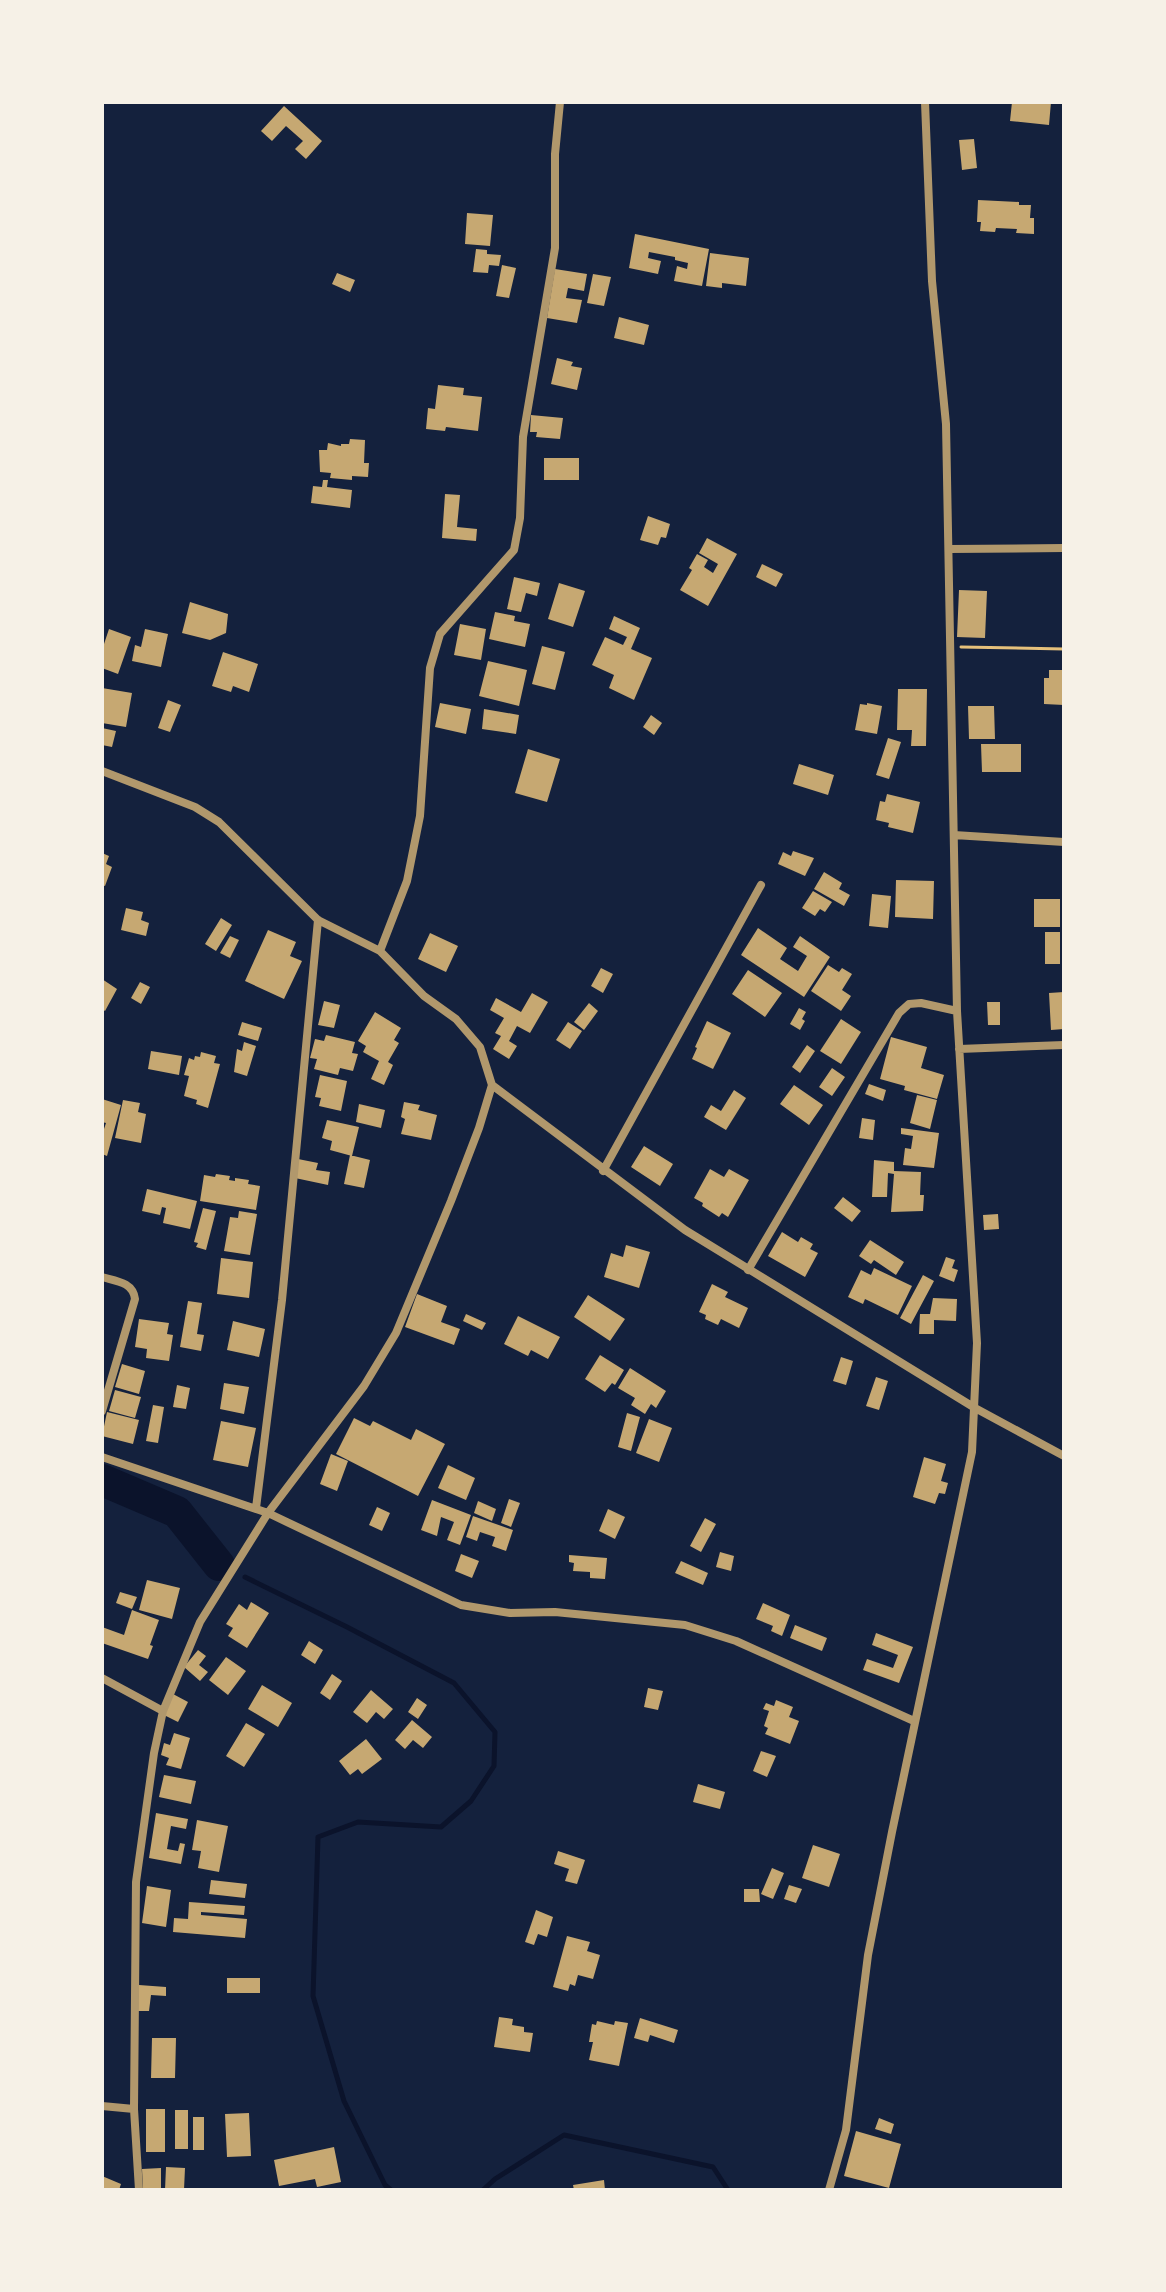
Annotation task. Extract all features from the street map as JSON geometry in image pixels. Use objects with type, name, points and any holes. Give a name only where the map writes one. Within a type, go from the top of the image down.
[{"type":"street","points":[[380,951],[407,881],[420,816],[430,668],[440,634],[514,550],[518,533],[523,437],[555,248],[555,154],[560,102]]},
{"type":"street","points":[[829,2190],[846,2130],[868,1955],[972,1452],[975,1408],[977,1343],[957,1011],[946,424],[932,281],[925,102]]},
{"type":"street","points":[[949,549],[1064,548]]},
{"type":"street","points":[[102,771],[195,807],[219,822],[318,920],[380,951],[424,996],[456,1019],[480,1047],[492,1085],[451,1201],[396,1333],[364,1386],[268,1513],[200,1622],[163,1711],[136,1882],[134,2109],[139,2190]]},
{"type":"street","points":[[954,835],[1064,842]]},
{"type":"street","points":[[603,1171],[761,885]]},
{"type":"street","points":[[256,1508],[282,1300],[318,920]]},
{"type":"street","points":[[748,1270],[899,1013],[909,1004],[921,1003],[957,1011]]},
{"type":"street","points":[[959,1049],[1064,1045]]},
{"type":"street","points":[[492,1085],[685,1230],[975,1408],[1064,1456]]},
{"type":"street","points":[[102,1277],[128,1285],[134,1291],[135,1299],[102,1411]]},
{"type":"street","points":[[102,1457],[256,1508],[461,1605],[510,1613],[555,1612],[685,1625],[736,1641],[914,1721]]},
{"type":"street","points":[[102,1678],[163,1711]]},
{"type":"street","points":[[102,2106],[134,2109]]},
{"type":"path","points":[[949,647],[1064,649]]},
{"type":"building","points":[[1012,102],[1051,102],[1049,125],[1010,121]]},
{"type":"building","points":[[284,106],[322,141],[306,159],[295,149],[303,141],[286,126],[272,141],[261,131]]},
{"type":"building","points":[[974,139],[977,168],[962,170],[959,140]]},
{"type":"building","points":[[978,200],[1031,205],[1034,234],[1016,233],[1017,229],[980,231],[981,222],[977,222]]},
{"type":"building","points":[[467,213],[493,215],[490,246],[465,244]]},
{"type":"building","points":[[635,234],[709,249],[702,286],[674,281],[677,266],[687,269],[688,263],[675,260],[675,257],[649,252],[648,258],[661,261],[658,274],[629,268]]},
{"type":"building","points":[[476,249],[501,255],[499,266],[489,265],[488,273],[473,272]]},
{"type":"building","points":[[710,253],[749,258],[746,286],[722,283],[722,288],[706,286]]},
{"type":"building","points":[[502,265],[516,268],[509,298],[496,296]]},
{"type":"building","points":[[555,269],[587,274],[584,291],[568,288],[566,298],[582,300],[577,323],[547,318]]},
{"type":"building","points":[[337,273],[355,280],[350,292],[332,284]]},
{"type":"building","points":[[593,274],[611,277],[604,306],[587,303]]},
{"type":"building","points":[[619,317],[649,325],[644,345],[614,338]]},
{"type":"building","points":[[557,358],[582,368],[577,390],[551,384]]},
{"type":"building","points":[[438,385],[464,388],[463,395],[482,397],[478,431],[446,427],[445,431],[426,429],[428,408],[435,409]]},
{"type":"building","points":[[531,415],[563,418],[560,439],[536,437],[537,432],[530,432]]},
{"type":"building","points":[[350,439],[365,440],[364,463],[369,463],[368,477],[352,476],[352,480],[330,478],[331,473],[320,472],[319,450],[327,450],[328,443],[349,444]]},
{"type":"building","points":[[544,458],[579,458],[579,480],[544,480]]},
{"type":"building","points":[[323,480],[328,480],[327,487],[352,490],[350,508],[311,503],[313,486],[322,487]]},
{"type":"building","points":[[445,494],[460,495],[457,527],[477,529],[476,541],[442,538]]},
{"type":"building","points":[[648,516],[670,524],[666,538],[661,537],[658,545],[640,540]]},
{"type":"building","points":[[707,538],[737,554],[708,606],[680,590],[697,554],[708,560],[704,567],[713,573],[718,564],[699,553]]},
{"type":"building","points":[[762,564],[783,574],[776,587],[756,577]]},
{"type":"building","points":[[514,577],[540,583],[537,596],[526,593],[521,612],[507,609]]},
{"type":"building","points":[[559,583],[585,591],[573,627],[548,619]]},
{"type":"building","points":[[959,590],[987,591],[985,638],[957,637]]},
{"type":"building","points":[[190,602],[228,614],[226,633],[210,640],[182,633]]},
{"type":"building","points":[[495,612],[515,616],[514,621],[530,624],[525,647],[489,639]]},
{"type":"building","points":[[614,616],[640,628],[631,649],[652,658],[634,700],[609,688],[614,675],[592,665],[605,637],[623,645],[627,637],[609,629]]},
{"type":"building","points":[[460,624],[486,629],[481,660],[454,655]]},
{"type":"building","points":[[109,629],[131,637],[118,674],[102,668],[102,650]]},
{"type":"building","points":[[145,629],[168,634],[161,667],[132,661],[135,645],[141,647]]},
{"type":"building","points":[[542,646],[565,652],[555,690],[532,684]]},
{"type":"building","points":[[223,652],[258,664],[249,692],[233,686],[231,692],[212,686]]},
{"type":"building","points":[[488,661],[527,670],[519,706],[479,696]]},
{"type":"building","points":[[1049,670],[1064,670],[1064,705],[1044,704],[1044,678],[1049,678]]},
{"type":"building","points":[[102,688],[132,693],[126,727],[102,723]]},
{"type":"building","points":[[898,689],[927,689],[926,746],[911,746],[912,730],[897,730]]},
{"type":"building","points":[[168,700],[181,705],[170,732],[158,728]]},
{"type":"building","points":[[440,703],[471,709],[466,734],[435,727]]},
{"type":"building","points":[[860,704],[882,706],[877,734],[855,730]]},
{"type":"building","points":[[968,706],[994,706],[995,739],[969,739]]},
{"type":"building","points":[[484,709],[519,715],[516,734],[482,729]]},
{"type":"building","points":[[651,715],[662,723],[654,735],[643,727]]},
{"type":"building","points":[[102,728],[116,731],[112,747],[102,745]]},
{"type":"building","points":[[888,738],[901,742],[889,779],[876,775]]},
{"type":"building","points":[[981,744],[1021,744],[1021,772],[982,772]]},
{"type":"building","points":[[528,749],[560,759],[547,802],[515,793]]},
{"type":"building","points":[[799,764],[834,775],[828,795],[793,784]]},
{"type":"building","points":[[887,794],[920,802],[913,833],[888,827],[889,823],[876,820],[880,801],[885,802]]},
{"type":"building","points":[[793,851],[814,858],[805,876],[778,864],[783,852],[791,856]]},
{"type":"building","points":[[102,853],[109,856],[106,864],[112,867],[105,886],[102,885]]},
{"type":"building","points":[[824,872],[842,883],[839,889],[850,895],[844,906],[814,889]]},
{"type":"building","points":[[896,880],[934,881],[933,919],[895,917]]},
{"type":"building","points":[[813,891],[832,902],[825,912],[820,909],[815,916],[802,908]]},
{"type":"building","points":[[872,894],[891,896],[888,928],[869,926]]},
{"type":"building","points":[[1034,899],[1060,899],[1060,927],[1034,927]]},
{"type":"building","points":[[126,908],[143,912],[141,920],[149,923],[146,936],[121,930]]},
{"type":"building","points":[[221,918],[232,925],[216,951],[205,944]]},
{"type":"building","points":[[758,928],[787,948],[780,959],[798,971],[807,956],[793,947],[800,936],[830,957],[804,997],[741,955]]},
{"type":"building","points":[[268,930],[296,942],[290,956],[302,961],[284,999],[245,981]]},
{"type":"building","points":[[1045,932],[1060,932],[1060,964],[1045,964]]},
{"type":"building","points":[[430,933],[458,946],[446,972],[418,959]]},
{"type":"building","points":[[230,936],[239,940],[230,958],[220,953]]},
{"type":"building","points":[[828,965],[839,972],[842,968],[852,974],[842,990],[851,996],[841,1011],[811,991]]},
{"type":"building","points":[[601,968],[613,974],[603,993],[591,986]]},
{"type":"building","points":[[748,970],[782,993],[765,1017],[732,994]]},
{"type":"building","points":[[102,979],[117,989],[105,1011],[102,1009]]},
{"type":"building","points":[[140,982],[150,987],[141,1004],[131,998]]},
{"type":"building","points":[[1064,992],[1064,1029],[1051,1030],[1049,993]]},
{"type":"building","points":[[532,993],[548,1002],[530,1033],[517,1026],[509,1041],[517,1046],[509,1059],[493,1049],[501,1036],[495,1033],[504,1018],[490,1010],[496,998],[521,1012]]},
{"type":"building","points":[[324,1001],[340,1005],[334,1028],[318,1025]]},
{"type":"building","points":[[987,1002],[1000,1002],[1000,1025],[988,1025]]},
{"type":"building","points":[[589,1003],[598,1011],[584,1030],[574,1022]]},
{"type":"building","points":[[799,1008],[806,1012],[800,1030],[790,1024]]},
{"type":"building","points":[[375,1012],[401,1028],[394,1040],[399,1043],[388,1062],[393,1065],[384,1085],[371,1079],[379,1061],[363,1052],[366,1046],[358,1041]]},
{"type":"building","points":[[841,1019],[861,1032],[841,1064],[820,1051]]},
{"type":"building","points":[[707,1021],[731,1033],[713,1069],[692,1059]]},
{"type":"building","points":[[242,1022],[262,1028],[258,1041],[238,1035]]},
{"type":"building","points":[[568,1022],[582,1031],[570,1049],[556,1040]]},
{"type":"building","points":[[326,1035],[355,1042],[352,1053],[358,1054],[353,1071],[340,1068],[338,1075],[314,1069],[317,1059],[310,1058],[315,1039],[324,1041]]},
{"type":"building","points":[[891,1037],[927,1047],[921,1068],[944,1075],[937,1099],[904,1090],[905,1086],[880,1079]]},
{"type":"building","points":[[244,1042],[256,1046],[247,1076],[234,1072],[237,1049],[242,1051]]},
{"type":"building","points":[[807,1045],[815,1051],[800,1073],[792,1067]]},
{"type":"building","points":[[151,1051],[182,1056],[179,1075],[148,1069]]},
{"type":"building","points":[[201,1052],[216,1056],[214,1063],[220,1064],[208,1108],[184,1096],[189,1076],[184,1075],[189,1058],[194,1060],[195,1056],[200,1057]]},
{"type":"building","points":[[832,1068],[845,1077],[832,1096],[819,1087]]},
{"type":"building","points":[[320,1075],[347,1081],[341,1111],[319,1106],[321,1098],[315,1097]]},
{"type":"building","points":[[869,1084],[886,1090],[883,1101],[865,1094]]},
{"type":"building","points":[[794,1085],[823,1105],[809,1125],[780,1104]]},
{"type":"building","points":[[734,1090],[746,1098],[726,1130],[704,1117],[711,1105],[721,1111]]},
{"type":"building","points":[[917,1095],[937,1100],[930,1129],[910,1123]]},
{"type":"building","points":[[102,1099],[121,1105],[107,1156],[102,1154],[102,1135],[106,1123],[102,1122]]},
{"type":"building","points":[[123,1100],[140,1103],[138,1112],[146,1114],[141,1143],[115,1138]]},
{"type":"building","points":[[404,1102],[420,1105],[418,1110],[437,1115],[431,1140],[401,1134],[405,1119],[401,1117]]},
{"type":"building","points":[[359,1104],[385,1110],[381,1128],[356,1122]]},
{"type":"building","points":[[862,1118],[875,1120],[873,1140],[859,1138]]},
{"type":"building","points":[[327,1120],[359,1127],[352,1156],[330,1150],[332,1141],[322,1138]]},
{"type":"building","points":[[901,1128],[939,1133],[934,1168],[903,1165],[905,1148],[911,1149],[913,1136],[901,1134]]},
{"type":"building","points":[[644,1146],[673,1164],[660,1186],[631,1167]]},
{"type":"building","points":[[350,1155],[370,1160],[364,1188],[344,1184]]},
{"type":"building","points":[[298,1159],[318,1163],[316,1170],[330,1172],[328,1185],[295,1178]]},
{"type":"building","points":[[874,1160],[894,1162],[894,1171],[921,1172],[923,1211],[891,1212],[894,1174],[888,1173],[887,1197],[872,1197]]},
{"type":"building","points":[[710,1169],[724,1177],[729,1169],[749,1180],[728,1217],[722,1213],[719,1217],[694,1198]]},
{"type":"building","points":[[216,1174],[230,1176],[229,1180],[249,1180],[248,1184],[260,1186],[256,1210],[200,1201],[204,1175],[215,1177]]},
{"type":"building","points":[[147,1189],[197,1201],[190,1229],[163,1223],[166,1208],[162,1207],[160,1215],[142,1211]]},
{"type":"building","points":[[843,1197],[861,1211],[852,1222],[834,1208]]},
{"type":"building","points":[[203,1208],[216,1211],[206,1250],[196,1247],[198,1243],[194,1242]]},
{"type":"building","points":[[239,1211],[257,1214],[250,1255],[224,1251],[230,1217],[238,1218]]},
{"type":"building","points":[[998,1214],[999,1229],[984,1230],[983,1215]]},
{"type":"building","points":[[782,1232],[798,1242],[801,1237],[813,1244],[810,1249],[818,1253],[805,1277],[768,1256]]},
{"type":"building","points":[[870,1240],[904,1262],[896,1275],[874,1260],[871,1264],[859,1256]]},
{"type":"building","points":[[626,1245],[650,1252],[639,1288],[604,1277],[611,1253],[623,1257]]},
{"type":"building","points":[[946,1257],[955,1260],[952,1268],[958,1270],[954,1282],[939,1276]]},
{"type":"building","points":[[221,1258],[253,1262],[249,1298],[217,1294]]},
{"type":"building","points":[[874,1268],[912,1286],[898,1315],[865,1299],[863,1304],[848,1297],[861,1270],[871,1275]]},
{"type":"building","points":[[923,1275],[934,1281],[911,1324],[900,1318]]},
{"type":"building","points":[[712,1284],[728,1292],[725,1297],[748,1308],[739,1328],[721,1319],[718,1325],[699,1312]]},
{"type":"building","points":[[417,1294],[447,1306],[441,1322],[460,1329],[454,1345],[405,1327]]},
{"type":"building","points":[[588,1295],[625,1319],[610,1341],[574,1317]]},
{"type":"building","points":[[933,1298],[957,1299],[956,1321],[934,1320],[934,1334],[919,1334],[920,1314],[930,1314]]},
{"type":"building","points":[[188,1301],[202,1303],[197,1334],[204,1335],[201,1351],[180,1347]]},
{"type":"building","points":[[466,1314],[486,1323],[482,1330],[463,1321]]},
{"type":"building","points":[[518,1316],[560,1337],[548,1359],[531,1350],[528,1356],[504,1344]]},
{"type":"building","points":[[139,1319],[169,1323],[167,1334],[173,1335],[169,1361],[146,1358],[147,1349],[135,1347]]},
{"type":"building","points":[[233,1321],[265,1329],[259,1357],[227,1350]]},
{"type":"building","points":[[600,1355],[624,1370],[615,1385],[612,1383],[605,1392],[585,1379]]},
{"type":"building","points":[[841,1357],[853,1361],[846,1385],[833,1381]]},
{"type":"building","points":[[122,1364],[145,1371],[139,1394],[115,1387]]},
{"type":"building","points":[[630,1368],[666,1391],[656,1408],[651,1404],[645,1414],[631,1405],[635,1398],[618,1388]]},
{"type":"building","points":[[876,1377],[888,1381],[879,1410],[866,1406]]},
{"type":"building","points":[[224,1383],[249,1387],[244,1414],[220,1409]]},
{"type":"building","points":[[177,1385],[190,1388],[186,1409],[173,1407]]},
{"type":"building","points":[[115,1390],[141,1397],[135,1418],[109,1411]]},
{"type":"building","points":[[153,1405],[164,1407],[158,1443],[146,1441]]},
{"type":"building","points":[[107,1412],[139,1420],[133,1444],[102,1436]]},
{"type":"building","points":[[627,1413],[640,1417],[631,1451],[618,1447]]},
{"type":"building","points":[[354,1418],[370,1426],[373,1421],[411,1440],[416,1429],[445,1444],[418,1496],[336,1454]]},
{"type":"building","points":[[649,1419],[672,1428],[659,1462],[636,1453]]},
{"type":"building","points":[[221,1421],[256,1428],[248,1467],[213,1460]]},
{"type":"building","points":[[331,1454],[348,1461],[337,1491],[320,1484]]},
{"type":"building","points":[[924,1457],[946,1464],[941,1481],[948,1483],[945,1494],[939,1493],[935,1504],[913,1497]]},
{"type":"building","points":[[448,1465],[475,1478],[466,1500],[438,1488]]},
{"type":"building","points":[[509,1499],[520,1503],[511,1527],[501,1523]]},
{"type":"building","points":[[432,1500],[471,1515],[460,1545],[447,1540],[454,1522],[441,1517],[437,1536],[421,1530]]},
{"type":"building","points":[[478,1501],[496,1509],[492,1521],[474,1513]]},
{"type":"building","points":[[377,1507],[390,1513],[382,1531],[369,1525]]},
{"type":"building","points":[[608,1509],[625,1517],[615,1539],[599,1531]]},
{"type":"building","points":[[473,1516],[513,1530],[506,1551],[492,1546],[495,1537],[480,1532],[477,1541],[466,1537]]},
{"type":"building","points":[[705,1518],[716,1524],[701,1552],[690,1546]]},
{"type":"building","points":[[720,1552],[734,1556],[731,1571],[716,1567]]},
{"type":"building","points":[[461,1554],[479,1561],[472,1578],[455,1571]]},
{"type":"building","points":[[569,1555],[607,1558],[605,1579],[590,1578],[590,1572],[573,1571],[574,1563],[569,1562]]},
{"type":"building","points":[[681,1561],[708,1573],[703,1585],[675,1573]]},
{"type":"building","points":[[147,1580],[180,1588],[172,1619],[139,1610]]},
{"type":"building","points":[[120,1592],[137,1597],[132,1609],[116,1603]]},
{"type":"building","points":[[251,1602],[269,1613],[247,1648],[228,1636],[233,1628],[226,1624],[239,1604],[247,1610]]},
{"type":"building","points":[[763,1603],[790,1615],[782,1636],[771,1631],[773,1626],[756,1619]]},
{"type":"building","points":[[132,1610],[159,1620],[148,1659],[102,1643],[102,1627],[124,1635]]},
{"type":"building","points":[[795,1625],[827,1638],[822,1651],[790,1638]]},
{"type":"building","points":[[876,1633],[913,1647],[899,1683],[863,1670],[867,1659],[893,1668],[898,1655],[872,1645]]},
{"type":"building","points":[[309,1641],[323,1650],[315,1664],[301,1655]]},
{"type":"building","points":[[198,1650],[206,1656],[199,1665],[208,1672],[200,1681],[184,1667]]},
{"type":"building","points":[[226,1657],[246,1671],[228,1695],[209,1680]]},
{"type":"building","points":[[332,1674],[342,1681],[330,1700],[320,1693]]},
{"type":"building","points":[[262,1685],[292,1703],[278,1727],[248,1709]]},
{"type":"building","points":[[648,1688],[663,1691],[658,1710],[644,1707]]},
{"type":"building","points":[[371,1690],[393,1709],[384,1719],[376,1712],[367,1723],[353,1712]]},
{"type":"building","points":[[173,1694],[188,1702],[178,1722],[162,1714]]},
{"type":"building","points":[[417,1698],[427,1705],[418,1719],[408,1712]]},
{"type":"building","points":[[776,1700],[793,1707],[789,1717],[799,1721],[790,1744],[765,1734],[769,1711],[763,1709],[766,1703],[774,1706]]},
{"type":"building","points":[[412,1720],[432,1737],[423,1748],[413,1740],[405,1749],[395,1740]]},
{"type":"building","points":[[246,1723],[265,1734],[244,1767],[226,1756]]},
{"type":"building","points":[[174,1733],[190,1738],[181,1769],[166,1765],[169,1758],[161,1755],[164,1743],[170,1745]]},
{"type":"building","points":[[366,1739],[382,1759],[362,1774],[358,1769],[350,1775],[339,1761]]},
{"type":"building","points":[[761,1751],[776,1756],[767,1777],[753,1771]]},
{"type":"building","points":[[164,1775],[196,1781],[191,1804],[159,1797]]},
{"type":"building","points":[[698,1784],[725,1792],[720,1809],[693,1802]]},
{"type":"building","points":[[156,1813],[188,1819],[186,1829],[171,1826],[167,1849],[178,1851],[180,1843],[185,1844],[181,1864],[149,1858]]},
{"type":"building","points":[[197,1820],[228,1826],[219,1872],[198,1868],[201,1851],[192,1850]]},
{"type":"building","points":[[813,1845],[840,1854],[829,1887],[802,1878]]},
{"type":"building","points":[[558,1851],[585,1860],[577,1884],[565,1881],[569,1869],[554,1864]]},
{"type":"building","points":[[772,1868],[784,1873],[773,1899],[761,1894]]},
{"type":"building","points":[[211,1880],[247,1884],[245,1898],[209,1894]]},
{"type":"building","points":[[789,1885],[802,1889],[796,1903],[784,1899]]},
{"type":"building","points":[[147,1886],[171,1890],[166,1927],[142,1923]]},
{"type":"building","points":[[744,1889],[759,1889],[760,1902],[744,1902]]},
{"type":"building","points":[[189,1902],[245,1906],[244,1915],[201,1912],[201,1915],[247,1919],[245,1938],[173,1932],[174,1918],[188,1919]]},
{"type":"building","points":[[536,1910],[553,1917],[547,1937],[538,1934],[534,1945],[525,1942]]},
{"type":"building","points":[[567,1936],[590,1942],[587,1951],[600,1955],[593,1979],[578,1975],[575,1986],[570,1984],[568,1991],[553,1987]]},
{"type":"building","points":[[227,1978],[260,1978],[260,1993],[227,1993]]},
{"type":"building","points":[[139,1985],[166,1987],[166,1996],[151,1995],[149,2011],[137,2011]]},
{"type":"building","points":[[499,2017],[513,2019],[512,2025],[524,2027],[524,2032],[533,2033],[530,2052],[494,2047]]},
{"type":"building","points":[[640,2018],[678,2030],[674,2043],[650,2035],[648,2042],[634,2038]]},
{"type":"building","points":[[597,2021],[614,2025],[615,2021],[628,2023],[619,2066],[589,2060],[593,2042],[589,2042],[592,2024],[596,2025]]},
{"type":"building","points":[[152,2038],[176,2038],[175,2078],[151,2078]]},
{"type":"building","points":[[146,2109],[165,2109],[165,2152],[146,2152]]},
{"type":"building","points":[[175,2110],[188,2110],[188,2149],[175,2149]]},
{"type":"building","points":[[249,2113],[251,2156],[227,2157],[225,2114]]},
{"type":"building","points":[[193,2117],[204,2117],[204,2150],[193,2150]]},
{"type":"building","points":[[879,2118],[894,2124],[891,2134],[875,2129]]},
{"type":"building","points":[[856,2131],[901,2144],[889,2188],[844,2176]]},
{"type":"building","points":[[334,2147],[341,2182],[317,2187],[315,2179],[279,2186],[274,2160]]},
{"type":"building","points":[[166,2167],[185,2168],[184,2190],[165,2190]]},
{"type":"building","points":[[161,2168],[161,2189],[143,2190],[142,2169]]},
{"type":"building","points":[[102,2176],[121,2184],[119,2190],[102,2190]]},
{"type":"building","points":[[604,2180],[605,2190],[574,2190],[573,2185]]},
{"type":"waterway","points":[[102,1480],[177,1512],[219,1565]]},
{"type":"waterway","points":[[245,1577],[454,1683],[495,1732],[494,1766],[471,1801],[441,1827],[358,1822],[318,1837],[313,1996],[344,2101],[385,2185],[391,2190]]},
{"type":"waterway","points":[[483,2190],[564,2135],[713,2167],[728,2190]]}]
